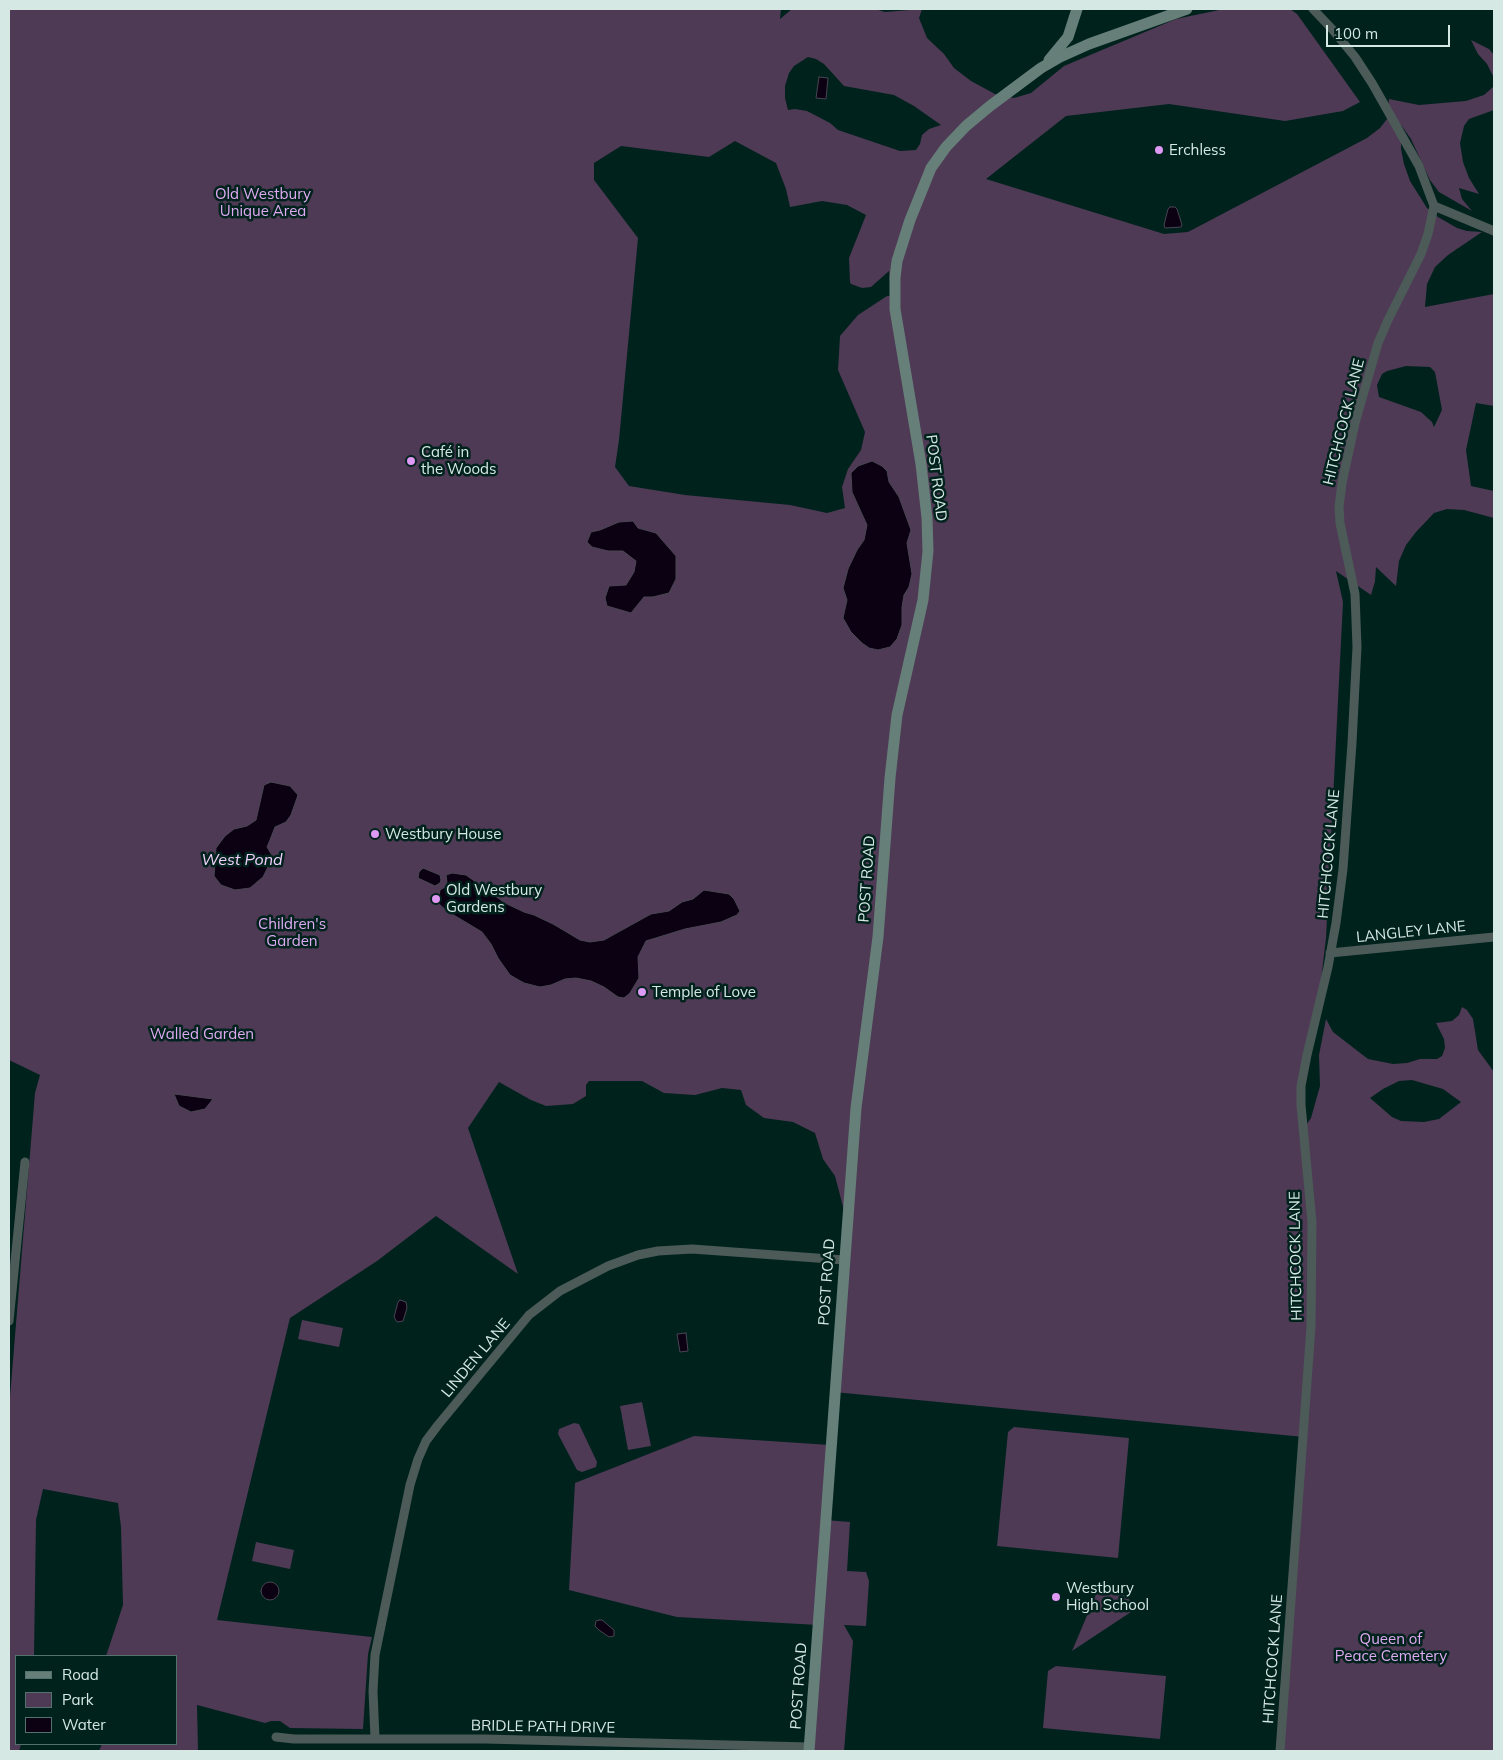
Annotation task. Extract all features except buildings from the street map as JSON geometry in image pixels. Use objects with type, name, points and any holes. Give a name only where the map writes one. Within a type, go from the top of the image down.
[{"type":"main road","name":"POST ROAD","points":[[809,1749],[856,1108],[875,962],[897,715],[923,600],[928,551],[927,518],[922,473],[895,309],[897,261],[931,168],[946,147],[966,126],[1041,68],[1058,52],[1071,30],[1077,9]]},
{"type":"main road","name":"POST ROAD","points":[[1041,68],[1089,44],[1187,9]]},
{"type":"main road","points":[[1071,30],[1076,41],[1089,44]]},
{"type":"street","points":[[1312,9],[1332,29],[1355,57],[1372,83],[1419,166],[1434,206],[1494,231]]},
{"type":"street","name":"HITCHCOCK LANE","points":[[1280,1751],[1311,1327],[1312,1222],[1301,1105],[1301,1086],[1336,923],[1343,869],[1357,647],[1355,594],[1340,523],[1339,507],[1342,483],[1356,423],[1378,343],[1421,254],[1428,234],[1434,206]]},
{"type":"street","name":"LANGLEY LANE","points":[[1330,953],[1494,937]]},
{"type":"street","points":[[9,1321],[25,1162]]},
{"type":"street","name":"LINDEN LANE","points":[[375,1738],[373,1690],[375,1655],[410,1485],[418,1459],[426,1441],[438,1425],[530,1314],[560,1291],[608,1266],[638,1255],[658,1251],[692,1249],[844,1260]]},
{"type":"street","name":"BRIDLE PATH DRIVE","points":[[276,1737],[294,1740],[375,1738],[809,1749]]},
{"type":"green space","points":[[9,9],[781,9],[780,19],[792,9],[875,9],[885,12],[922,9],[919,18],[927,38],[944,54],[954,68],[971,81],[995,94],[1014,98],[1031,93],[1064,66],[1176,19],[1224,9],[1290,9],[1297,14],[1360,102],[1343,111],[1285,121],[1169,104],[1066,116],[986,179],[1164,234],[1188,232],[1367,138],[1380,128],[1387,119],[1389,99],[1419,105],[1466,101],[1484,95],[1494,84],[1494,110],[1469,119],[1464,126],[1460,143],[1463,162],[1469,178],[1479,194],[1459,188],[1462,199],[1472,211],[1439,192],[1430,180],[1411,139],[1401,125],[1401,149],[1404,164],[1410,181],[1427,208],[1457,228],[1482,232],[1448,255],[1435,267],[1427,284],[1425,307],[1494,294],[1494,406],[1476,403],[1466,450],[1471,486],[1494,491],[1494,518],[1464,510],[1447,509],[1434,513],[1406,545],[1399,561],[1396,586],[1376,567],[1371,595],[1336,571],[1343,602],[1326,938],[1319,997],[1301,1086],[1304,1128],[1311,1118],[1320,1086],[1319,1055],[1326,1019],[1333,1032],[1368,1059],[1393,1064],[1407,1063],[1420,1059],[1437,1059],[1442,1056],[1445,1048],[1444,1039],[1436,1023],[1452,1021],[1459,1015],[1462,1007],[1467,1010],[1473,1019],[1478,1050],[1494,1072],[1494,1751],[1280,1751],[1304,1437],[834,1392],[847,1222],[835,1176],[823,1159],[815,1133],[793,1122],[764,1118],[746,1105],[741,1090],[722,1088],[695,1095],[664,1093],[642,1081],[589,1081],[586,1085],[586,1096],[573,1104],[546,1106],[499,1082],[468,1128],[518,1274],[436,1216],[377,1261],[290,1318],[217,1620],[372,1637],[368,1654],[363,1729],[290,1728],[280,1721],[265,1723],[197,1705],[198,1751],[99,1751],[102,1745],[178,1745],[178,1655],[106,1655],[123,1605],[121,1527],[118,1503],[43,1489],[36,1520],[34,1655],[15,1655],[15,1745],[21,1745],[19,1751],[9,1751],[9,1409],[35,1093],[40,1075],[9,1060]],"holes":[[[808,57],[824,64],[844,86],[894,95],[941,125],[929,129],[922,135],[916,150],[900,151],[838,130],[830,123],[807,111],[788,110],[785,86],[789,73],[794,66]],[[735,141],[776,163],[786,189],[790,207],[822,201],[847,205],[866,215],[849,258],[851,284],[862,288],[871,287],[889,271],[891,296],[887,296],[858,315],[840,336],[838,370],[865,432],[861,450],[848,469],[842,487],[845,508],[827,513],[790,505],[685,495],[629,486],[615,467],[638,238],[594,180],[594,163],[621,146],[709,157]],[[1406,366],[1430,367],[1435,372],[1442,410],[1434,427],[1432,422],[1421,412],[1379,397],[1377,385],[1382,374]],[[887,471],[889,482],[899,497],[867,528],[852,492],[851,473]],[[1412,1080],[1443,1089],[1461,1102],[1439,1119],[1424,1122],[1401,1121],[1392,1117],[1370,1098],[1399,1081]]]},
{"type":"green space","points":[[1471,40],[1489,49],[1494,55],[1494,78],[1487,64],[1478,54]]},
{"type":"green space","points":[[302,1320],[343,1328],[339,1347],[298,1339]]},
{"type":"green space","points":[[642,1402],[651,1446],[628,1450],[620,1406]]},
{"type":"green space","points":[[574,1423],[579,1424],[597,1462],[596,1467],[582,1472],[577,1470],[558,1434],[559,1429]]},
{"type":"green space","points":[[1014,1427],[1129,1438],[1118,1558],[997,1546],[1008,1432]]},
{"type":"green space","points":[[694,1436],[830,1445],[825,1520],[850,1522],[847,1571],[866,1572],[869,1581],[866,1626],[844,1625],[853,1641],[844,1751],[809,1751],[818,1625],[677,1617],[569,1590],[575,1483]]},
{"type":"green space","points":[[256,1542],[294,1550],[290,1569],[252,1561]]},
{"type":"green space","points":[[1102,1580],[1122,1592],[1137,1608],[1072,1651]]},
{"type":"green space","points":[[1056,1666],[1166,1676],[1160,1739],[1043,1728],[1048,1671]]},
{"type":"water","points":[[819,77],[828,78],[826,99],[816,98]]},
{"type":"water","points":[[1170,207],[1177,209],[1181,227],[1165,228],[1164,225]]},
{"type":"water","points":[[872,461],[887,471],[889,482],[899,497],[911,530],[907,543],[912,574],[909,587],[904,595],[902,625],[897,639],[890,647],[878,650],[869,648],[862,643],[851,632],[843,618],[847,600],[843,588],[848,569],[864,540],[867,525],[852,492],[851,473],[858,466]]},
{"type":"water","points":[[633,521],[638,528],[656,533],[676,556],[676,579],[669,593],[644,597],[631,613],[607,606],[605,598],[609,586],[626,585],[634,572],[636,561],[623,551],[608,551],[592,547],[587,542],[591,532],[619,522]]},
{"type":"water","name":"West Pond","points":[[271,782],[290,786],[298,795],[291,815],[286,822],[275,827],[267,847],[273,857],[263,877],[250,888],[235,890],[221,885],[214,876],[216,848],[225,836],[234,829],[247,826],[256,820],[264,785]]},
{"type":"water","points":[[423,868],[440,875],[440,883],[435,886],[418,878],[419,872]]},
{"type":"water","points":[[452,873],[466,875],[505,903],[553,924],[580,940],[590,942],[604,940],[651,914],[669,911],[682,902],[693,899],[704,890],[729,894],[740,911],[737,915],[721,922],[685,929],[646,941],[638,957],[639,978],[630,993],[624,998],[618,997],[591,981],[576,978],[565,979],[540,987],[524,983],[510,975],[482,932],[447,911],[438,903],[440,890],[445,887],[447,882],[446,875]]},
{"type":"water","points":[[174,1094],[213,1099],[205,1109],[191,1112],[179,1106]]},
{"type":"water","points":[[400,1300],[406,1302],[407,1308],[403,1321],[397,1322],[394,1317]]},
{"type":"water","points":[[686,1333],[688,1351],[680,1352],[677,1334]]},
{"type":"water","points":[[266,1582],[274,1582],[279,1587],[277,1598],[266,1600],[261,1595],[261,1587]]},
{"type":"water","points":[[602,1620],[614,1630],[614,1636],[609,1637],[595,1626],[596,1621]]},
{"type":"place","name":"Erchless","points":[[1159,150]]},
{"type":"place","name":"Café in the Woods","points":[[411,461]]},
{"type":"place","name":"Westbury House","points":[[375,834]]},
{"type":"place","name":"Old Westbury Gardens","points":[[436,899]]},
{"type":"place","name":"Temple of Love","points":[[642,992]]},
{"type":"place","name":"Westbury High School","points":[[1056,1597]]},
{"type":"park label","name":"Old Westbury Unique Area","points":[[263,202]]},
{"type":"park label","name":"Children's Garden","points":[[292,932]]},
{"type":"park label","name":"Walled Garden","points":[[202,1034]]},
{"type":"park label","name":"Queen of Peace Cemetery","points":[[1391,1648]]}]
